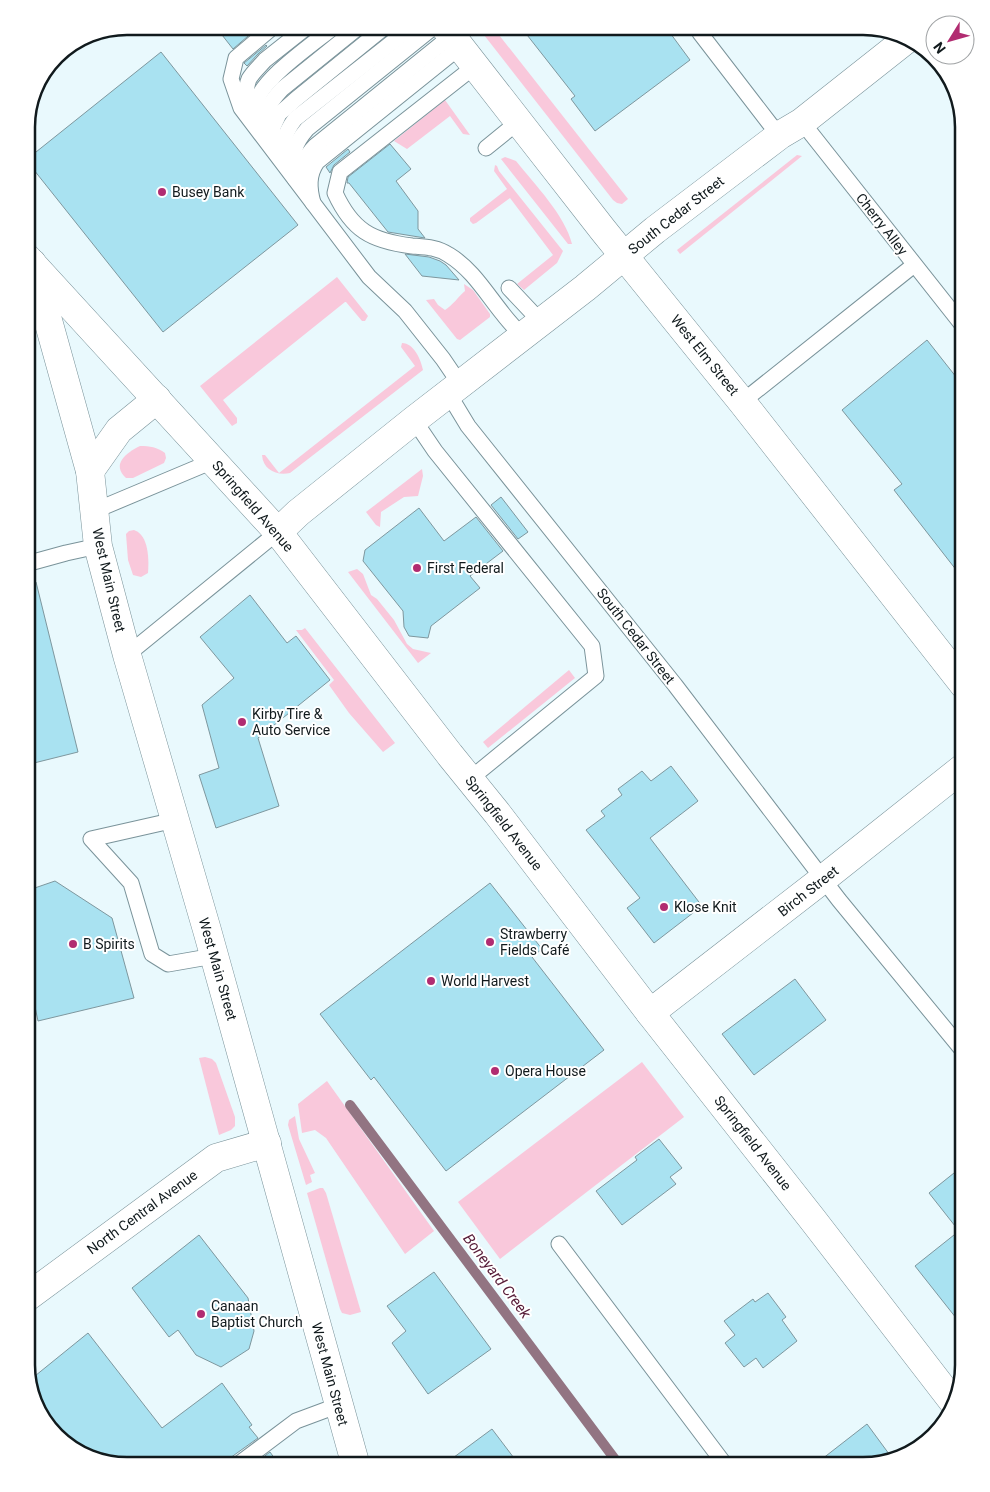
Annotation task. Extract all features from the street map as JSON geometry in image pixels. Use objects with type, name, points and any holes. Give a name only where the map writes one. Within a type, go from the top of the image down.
[{"type":"street","name":"West Elm Street","points":[[453,40],[742,402],[955,674]]},
{"type":"street","name":"South Cedar Street","points":[[278,532],[298,513],[414,420],[532,330],[655,230],[902,43]]},
{"type":"street","name":"Springfield Avenue","points":[[35,267],[278,532],[949,1397]]},
{"type":"street","name":"West Main Street","points":[[35,281],[90,471],[98,546],[127,655],[267,1143],[353,1457]]},
{"type":"street","points":[[90,471],[119,430],[157,399]]},
{"type":"street","name":"Birch Street","points":[[650,1013],[955,774]]},
{"type":"street","name":"North Central Avenue","points":[[35,1291],[216,1158],[267,1143]]},
{"type":"lane","points":[[263,35],[236,58],[231,79],[241,108],[369,277],[406,311],[443,359],[454,389]]},
{"type":"lane","points":[[251,123],[246,98],[249,80],[265,60],[297,35]]},
{"type":"lane","points":[[280,160],[257,120],[256,104],[260,92],[279,72],[324,35]]},
{"type":"lane","points":[[280,160],[267,135],[264,124],[267,107],[282,89],[349,35]]},
{"type":"lane","points":[[280,160],[272,129],[279,114],[296,98],[375,35]]},
{"type":"lane","points":[[298,184],[284,157],[283,149],[286,131],[295,119],[402,35]]},
{"type":"lane","name":"Cherry Alley","points":[[702,35],[770,124],[791,128],[914,265],[955,315]]},
{"type":"lane","points":[[298,184],[302,166],[307,155],[315,146],[453,40]]},
{"type":"lane","points":[[313,205],[310,192],[310,178],[312,169],[317,162],[453,40]]},
{"type":"lane","points":[[453,40],[340,172],[334,193],[354,223],[370,236],[397,244],[438,249],[450,255],[467,268],[491,298],[532,330]]},
{"type":"lane","points":[[486,148],[518,122]]},
{"type":"lane","points":[[742,402],[914,265]]},
{"type":"lane","points":[[509,288],[532,330]]},
{"type":"lane","name":"South Cedar Street","points":[[454,389],[468,426],[669,678],[823,879],[955,1041]]},
{"type":"lane","points":[[414,420],[436,451],[592,646],[596,676],[470,779]]},
{"type":"lane","points":[[94,511],[213,461]]},
{"type":"lane","points":[[127,655],[278,532]]},
{"type":"lane","points":[[35,562],[98,546]]},
{"type":"lane","points":[[175,820],[91,839],[131,883],[152,954],[168,964],[214,956]]},
{"type":"lane","points":[[560,1244],[719,1457]]},
{"type":"lane","points":[[248,1457],[296,1421],[339,1405]]},
{"type":"shaded area","points":[[484,35],[499,35],[628,199],[622,204],[613,200]]},
{"type":"shaded area","points":[[445,100],[470,135],[463,134],[450,116],[407,149],[394,141]]},
{"type":"shaded area","points":[[797,155],[802,156],[680,254],[677,250]]},
{"type":"shaded area","points":[[505,157],[516,161],[556,211],[572,244],[568,244],[501,159]]},
{"type":"shaded area","points":[[495,165],[563,251],[557,263],[524,290],[517,284],[553,255],[510,198],[476,223],[473,224],[470,221],[470,218],[507,189],[494,171]]},
{"type":"shaded area","points":[[337,277],[368,316],[365,321],[362,321],[345,302],[223,400],[237,418],[237,423],[232,426],[200,386]]},
{"type":"shaded area","points":[[464,284],[473,290],[490,314],[490,317],[460,340],[457,339],[426,300],[434,299],[445,310],[465,291]]},
{"type":"shaded area","points":[[402,343],[413,349],[419,357],[423,370],[290,473],[280,474],[276,473],[265,465],[262,455],[265,455],[279,473],[415,366],[401,347]]},
{"type":"shaded area","points":[[140,446],[153,447],[165,453],[164,463],[133,478],[126,478],[120,468],[122,459]]},
{"type":"shaded area","points":[[422,469],[423,476],[418,496],[404,497],[381,512],[380,527],[376,525],[366,512]]},
{"type":"shaded area","points":[[134,530],[143,537],[147,548],[148,573],[141,577],[133,575],[128,560],[126,534]]},
{"type":"shaded area","points":[[357,569],[363,574],[371,595],[377,599],[394,620],[407,644],[413,649],[431,653],[418,663],[348,572]]},
{"type":"shaded area","points":[[305,628],[395,743],[383,752],[349,713],[329,685],[334,680],[296,630]]},
{"type":"shaded area","points":[[569,670],[575,678],[488,748],[483,742]]},
{"type":"shaded area","points":[[199,1058],[212,1059],[216,1063],[235,1117],[235,1126],[231,1130],[219,1135]]},
{"type":"shaded area","points":[[642,1062],[684,1117],[500,1259],[458,1202]]},
{"type":"shaded area","points":[[327,1081],[434,1231],[405,1254],[326,1138],[315,1130],[302,1133],[298,1104]]},
{"type":"shaded area","points":[[295,1116],[299,1139],[315,1173],[310,1175],[312,1182],[306,1185],[288,1125],[289,1120]]},
{"type":"shaded area","points":[[323,1188],[326,1193],[361,1312],[350,1315],[342,1313],[340,1309],[307,1193]]},
{"type":"building","points":[[222,35],[249,35],[233,49]]},
{"type":"building","points":[[527,35],[672,35],[690,60],[595,131],[571,99],[575,96]]},
{"type":"building","points":[[266,45],[247,66],[244,63]]},
{"type":"building","name":"Busey Bank","points":[[161,52],[298,225],[163,332],[35,171],[35,153]]},
{"type":"building","points":[[390,144],[411,169],[396,181],[418,211],[418,229],[425,238],[388,232],[349,183],[347,183],[348,177]]},
{"type":"building","points":[[348,149],[350,152],[334,165],[330,173],[326,167]]},
{"type":"building","points":[[405,254],[429,257],[440,261],[459,280],[422,276]]},
{"type":"building","points":[[927,340],[955,376],[955,568],[894,490],[902,484],[842,410]]},
{"type":"building","points":[[501,497],[528,532],[518,539],[491,505]]},
{"type":"building","name":"First Federal","points":[[419,508],[444,541],[476,517],[503,551],[470,576],[480,588],[431,626],[428,638],[409,636],[404,627],[403,611],[363,561],[365,550]]},
{"type":"building","points":[[35,582],[78,752],[35,763]]},
{"type":"building","name":"Kirby Tire & Auto Service","points":[[250,595],[287,643],[296,636],[330,680],[258,738],[279,806],[216,828],[199,775],[219,768],[202,705],[234,678],[200,637]]},
{"type":"building","points":[[671,766],[698,801],[650,838],[702,906],[654,943],[627,908],[640,898],[586,830],[605,816],[601,811],[622,795],[618,789],[642,771],[651,781]]},
{"type":"building","name":"B Spirits","points":[[55,881],[112,918],[134,998],[38,1021],[35,1007],[35,888]]},
{"type":"building","points":[[490,883],[542,949],[532,957],[604,1050],[446,1171],[374,1077],[371,1080],[320,1014]]},
{"type":"building","points":[[795,979],[826,1020],[754,1075],[722,1034]]},
{"type":"building","points":[[659,1139],[682,1168],[670,1177],[676,1184],[622,1225],[596,1191],[637,1160],[635,1157]]},
{"type":"building","points":[[955,1172],[955,1226],[929,1193]]},
{"type":"building","points":[[955,1234],[955,1317],[915,1266]]},
{"type":"building","name":"Canaan Baptist Church","points":[[199,1235],[248,1298],[254,1331],[249,1349],[221,1367],[196,1355],[178,1330],[169,1337],[132,1288]]},
{"type":"building","points":[[434,1272],[491,1349],[428,1394],[392,1343],[406,1331],[387,1306]]},
{"type":"building","points":[[768,1293],[786,1317],[782,1320],[797,1341],[763,1368],[756,1358],[744,1367],[725,1343],[735,1335],[724,1321],[753,1299],[755,1302]]},
{"type":"building","points":[[88,1333],[162,1428],[222,1383],[252,1425],[249,1427],[258,1438],[231,1457],[121,1457],[97,1452],[86,1448],[66,1434],[54,1421],[42,1400],[36,1375]]},
{"type":"building","points":[[867,1424],[889,1453],[863,1457],[825,1457]]},
{"type":"building","points":[[492,1429],[513,1457],[454,1457]]},
{"type":"building","points":[[270,1452],[274,1457],[264,1457]]},
{"type":"waterway","name":"Boneyard Creek","points":[[350,1105],[613,1457]]},
{"type":"place","name":"Busey Bank","points":[[162,192]]},
{"type":"place","name":"First Federal","points":[[417,568]]},
{"type":"place","name":"Kirby Tire & Auto Service","points":[[242,722]]},
{"type":"place","name":"Klose Knit","points":[[664,907]]},
{"type":"place","name":"Strawberry Fields Café","points":[[490,942]]},
{"type":"place","name":"B Spirits","points":[[73,944]]},
{"type":"place","name":"World Harvest","points":[[431,981]]},
{"type":"place","name":"Opera House","points":[[495,1071]]},
{"type":"place","name":"Canaan Baptist Church","points":[[201,1314]]}]
